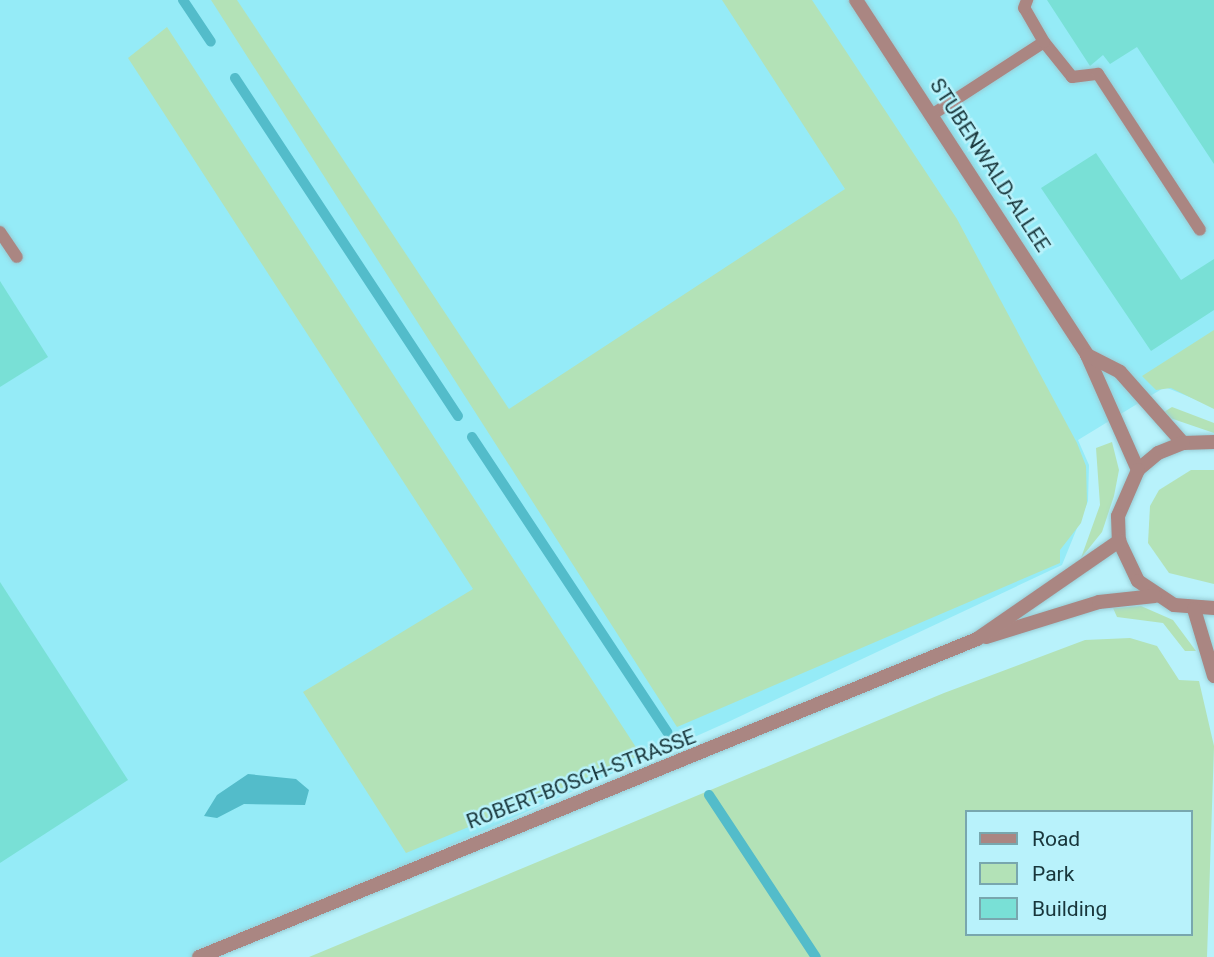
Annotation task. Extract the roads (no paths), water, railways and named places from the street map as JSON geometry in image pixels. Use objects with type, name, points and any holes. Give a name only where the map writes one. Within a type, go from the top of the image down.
[{"type":"street","name":"STUBENWALD-ALLEE","points":[[856,0],[933,114],[1087,355],[1138,470]]},
{"type":"street","points":[[1087,355],[1121,372],[1183,443]]},
{"type":"street","points":[[1155,596],[1126,562],[1119,541],[1118,516],[1138,470],[1183,443],[1214,442]]},
{"type":"street","name":"ROBERT-BOSCH-STRASSE","points":[[977,639],[1119,541]]},
{"type":"street","name":"ROBERT-BOSCH-STRASSE","points":[[199,957],[977,639],[1037,626],[1099,602],[1155,596],[1194,609],[1214,608]]},
{"type":"street","points":[[1194,609],[1214,676]]},
{"type":"lane","points":[[1027,0],[1024,8],[1044,42],[1072,77],[1098,74],[1200,230]]},
{"type":"lane","points":[[933,114],[1044,42]]},
{"type":"lane","points":[[0,232],[17,257]]},
{"type":"waterway","points":[[183,0],[211,42]]},
{"type":"waterway","points":[[235,78],[458,416]]},
{"type":"waterway","points":[[472,437],[667,732]]},
{"type":"waterway","points":[[709,795],[816,957]]}]
